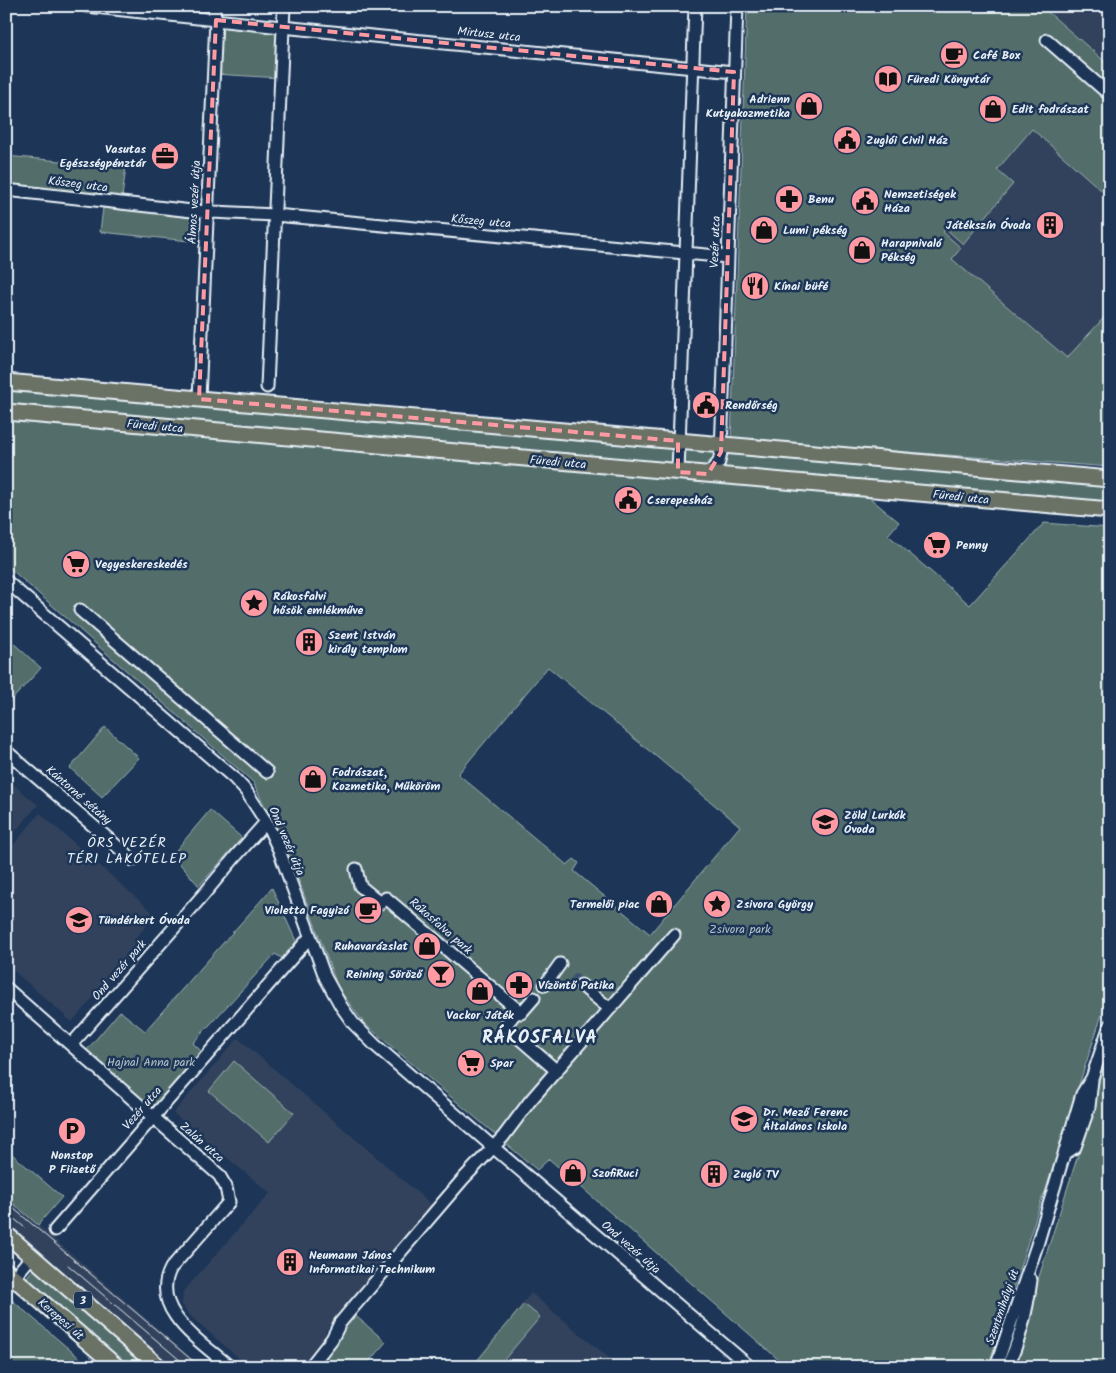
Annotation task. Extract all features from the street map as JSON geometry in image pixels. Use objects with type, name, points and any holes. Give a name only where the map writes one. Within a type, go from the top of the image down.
[{"type":"main road","points":[[6,382],[1110,479]]},
{"type":"main road","name":"Füredi utca","points":[[6,412],[1110,510]]},
{"type":"main road","name":"3","points":[[6,1234],[159,1367]]},
{"type":"main road","name":"Kerepesi út","points":[[9,1278],[117,1367]]},
{"type":"street","points":[[86,6],[216,20]]},
{"type":"street","name":"Álmos vezér útja","points":[[200,399],[216,20],[213,6]]},
{"type":"street","points":[[267,387],[284,6]]},
{"type":"street","points":[[678,472],[695,6]]},
{"type":"street","name":"Vezér utca","points":[[708,474],[719,462],[721,444],[736,6]]},
{"type":"street","name":"Mirtusz utca","points":[[216,20],[734,72]]},
{"type":"street","points":[[1046,40],[1110,95]]},
{"type":"street","name":"Kőszeg utca","points":[[6,190],[125,204],[275,215],[728,257]]},
{"type":"street","name":"Ond vezér útja","points":[[6,581],[233,777],[246,791],[266,822],[279,850],[310,938],[331,990],[353,1023],[375,1045],[750,1367]]},
{"type":"street","points":[[80,610],[267,772]]},
{"type":"street","name":"Kántorné sétány","points":[[6,751],[133,860]]},
{"type":"street","name":"Ond vezér park","points":[[71,1045],[266,822]]},
{"type":"street","name":"Rákosfalva park","points":[[356,869],[360,886],[381,903],[386,898],[518,1010]]},
{"type":"street","points":[[310,1367],[332,1339],[350,1311],[463,1179],[494,1147],[674,934]]},
{"type":"street","name":"Vezér utca","points":[[55,1230],[310,938]]},
{"type":"street","points":[[545,985],[560,964]]},
{"type":"street","points":[[581,985],[610,1009]]},
{"type":"street","name":"Zalán utca","points":[[6,988],[219,1175],[229,1202],[171,1268],[167,1276],[165,1293],[168,1304],[177,1320],[230,1367]]},
{"type":"street","points":[[534,998],[521,1013],[518,1010],[505,1026],[557,1071]]},
{"type":"street","name":"Szentmihályi út","points":[[996,1367],[1034,1256],[1082,1094],[1092,1078],[1110,1025]]},
{"type":"street","points":[[9,1278],[32,1256]]},
{"type":"street","name":"Szentmihályi út","points":[[1007,1367],[1019,1341],[1025,1319],[1034,1256]]},
{"type":"highlighted area","points":[[216,20],[734,72],[721,452],[708,474],[678,472],[678,441],[199,399]]},
{"type":"shaded area","points":[[1041,6],[1110,6],[1110,66],[1082,42]]},
{"type":"shaded area","points":[[1032,129],[1110,198],[1110,311],[1067,358],[951,259],[943,232]]},
{"type":"shaded area","points":[[6,778],[38,805],[6,842]]},
{"type":"shaded area","name":"Tündérkert Óvoda","points":[[40,813],[156,915],[135,939],[140,944],[72,1022],[6,964],[6,854]]},
{"type":"shaded area","points":[[238,1038],[432,1205],[325,1331],[330,1336],[304,1367],[249,1367],[188,1314],[182,1304],[183,1292],[270,1193],[173,1113]]},
{"type":"shaded area","points":[[6,1197],[202,1367],[174,1367],[6,1224]]},
{"type":"shaded area","points":[[531,1293],[620,1367],[470,1367]]},
{"type":"green space","points":[[747,6],[1041,6],[1110,66],[1110,198],[1032,129],[997,170],[1013,184],[963,244],[946,229],[943,232],[961,248],[952,259],[1067,358],[1110,311],[1110,467],[731,439]]},
{"type":"green space","points":[[216,20],[283,27],[281,78],[214,74]]},
{"type":"green space","points":[[6,156],[126,167],[122,197],[6,184]]},
{"type":"green space","points":[[103,208],[192,217],[190,241],[100,232]]},
{"type":"green space","points":[[6,386],[1110,485],[1110,504],[6,404]]},
{"type":"green space","name":"Zsivora park","points":[[6,416],[865,494],[899,522],[888,535],[970,605],[1044,523],[1110,528],[1110,990],[1058,1149],[1065,1155],[1042,1198],[988,1367],[787,1367],[549,1159],[537,1170],[364,1023],[338,988],[292,862],[253,782],[6,565]],"holes":[[[548,667],[740,826],[650,934],[574,871],[579,863],[574,859],[567,865],[458,774]]]},
{"type":"green space","points":[[10,640],[41,668],[6,706],[6,644]]},
{"type":"green space","points":[[105,727],[139,758],[102,797],[70,768]]},
{"type":"green space","points":[[210,810],[242,838],[199,886],[172,855]]},
{"type":"green space","name":"Hajnal Anna park","points":[[272,888],[296,941],[285,960],[275,954],[193,1043],[204,1054],[151,1108],[86,1051],[120,1011],[145,1031]]},
{"type":"green space","points":[[1110,1042],[1110,1367],[1010,1367],[1095,1102]]},
{"type":"green space","points":[[234,1061],[294,1113],[269,1142],[209,1091]]},
{"type":"green space","points":[[6,1149],[62,1197],[38,1225],[6,1197]]},
{"type":"green space","points":[[34,1268],[149,1367],[129,1367],[26,1278]]},
{"type":"green space","points":[[6,1295],[90,1367],[6,1367]]},
{"type":"green space","points":[[524,1304],[540,1317],[498,1367],[472,1367]]},
{"type":"green space","points":[[350,1311],[386,1342],[364,1367],[310,1367]]},
{"type":"tunnel","points":[[572,977],[581,985]]},
{"type":"tram line","points":[[6,1202],[200,1367]]},
{"type":"tram line","points":[[6,1212],[24,1227]]},
{"type":"tram line","points":[[68,1265],[188,1367]]},
{"type":"place","name":"Café Box","points":[[954,55]]},
{"type":"place","name":"Füredi Könyvtár","points":[[888,79]]},
{"type":"place","name":"Adrienn Kutyakozmetika","points":[[809,106]]},
{"type":"place","name":"Edit fodrászat","points":[[993,109]]},
{"type":"place","name":"Zuglói Civil Ház","points":[[847,140]]},
{"type":"place","name":"Vasutas Egészségpénztár","points":[[165,156]]},
{"type":"place","name":"Benu","points":[[789,199]]},
{"type":"place","name":"Nemzetiségek Háza","points":[[865,201]]},
{"type":"place","name":"Játékszín Óvoda","points":[[1050,225]]},
{"type":"place","name":"Lumi pékség","points":[[764,230]]},
{"type":"place","name":"Harapnivaló Pékség","points":[[862,250]]},
{"type":"place","name":"Kínai büfé","points":[[755,286]]},
{"type":"place","name":"Rendőrség","points":[[706,405]]},
{"type":"place","name":"Cserepesház","points":[[628,500]]},
{"type":"place","name":"Penny","points":[[937,545]]},
{"type":"place","name":"Vegyeskereskedés","points":[[76,564]]},
{"type":"place","name":"Rákosfalvi hősök emlékműve","points":[[254,603]]},
{"type":"place","name":"Szent István király templom","points":[[309,642]]},
{"type":"place","name":"Fodrászat, Kozmetika, Műköröm","points":[[313,779]]},
{"type":"place","name":"Zöld Lurkók Óvoda","points":[[825,822]]},
{"type":"place","name":"Termelői piac","points":[[659,904]]},
{"type":"place","name":"Zsivora György","points":[[717,904]]},
{"type":"place","name":"Violetta Fagyizó","points":[[368,910]]},
{"type":"place","name":"Tündérkert Óvoda","points":[[79,920]]},
{"type":"place","name":"Ruhavarázslat","points":[[427,946]]},
{"type":"place","name":"Reining Söröző","points":[[441,974]]},
{"type":"place","name":"Vízöntő Patika","points":[[519,985]]},
{"type":"place","name":"Vackor Játék","points":[[480,991]]},
{"type":"place","name":"Spar","points":[[471,1063]]},
{"type":"place","name":"Dr. Mező Ferenc Általános Iskola","points":[[744,1119]]},
{"type":"place","name":"Nonstop P Fiizető","points":[[72,1131]]},
{"type":"place","name":"SzofiRuci","points":[[573,1173]]},
{"type":"place","name":"Zugló TV","points":[[714,1174]]},
{"type":"place","name":"Neumann János Informatikai Technikum","points":[[290,1262]]},
{"type":"district","name":"ÖRS VEZÉR TÉRI LAKÓTELEP","points":[[127,850]]},
{"type":"district","name":"RÁKOSFALVA","points":[[540,1037]]}]
